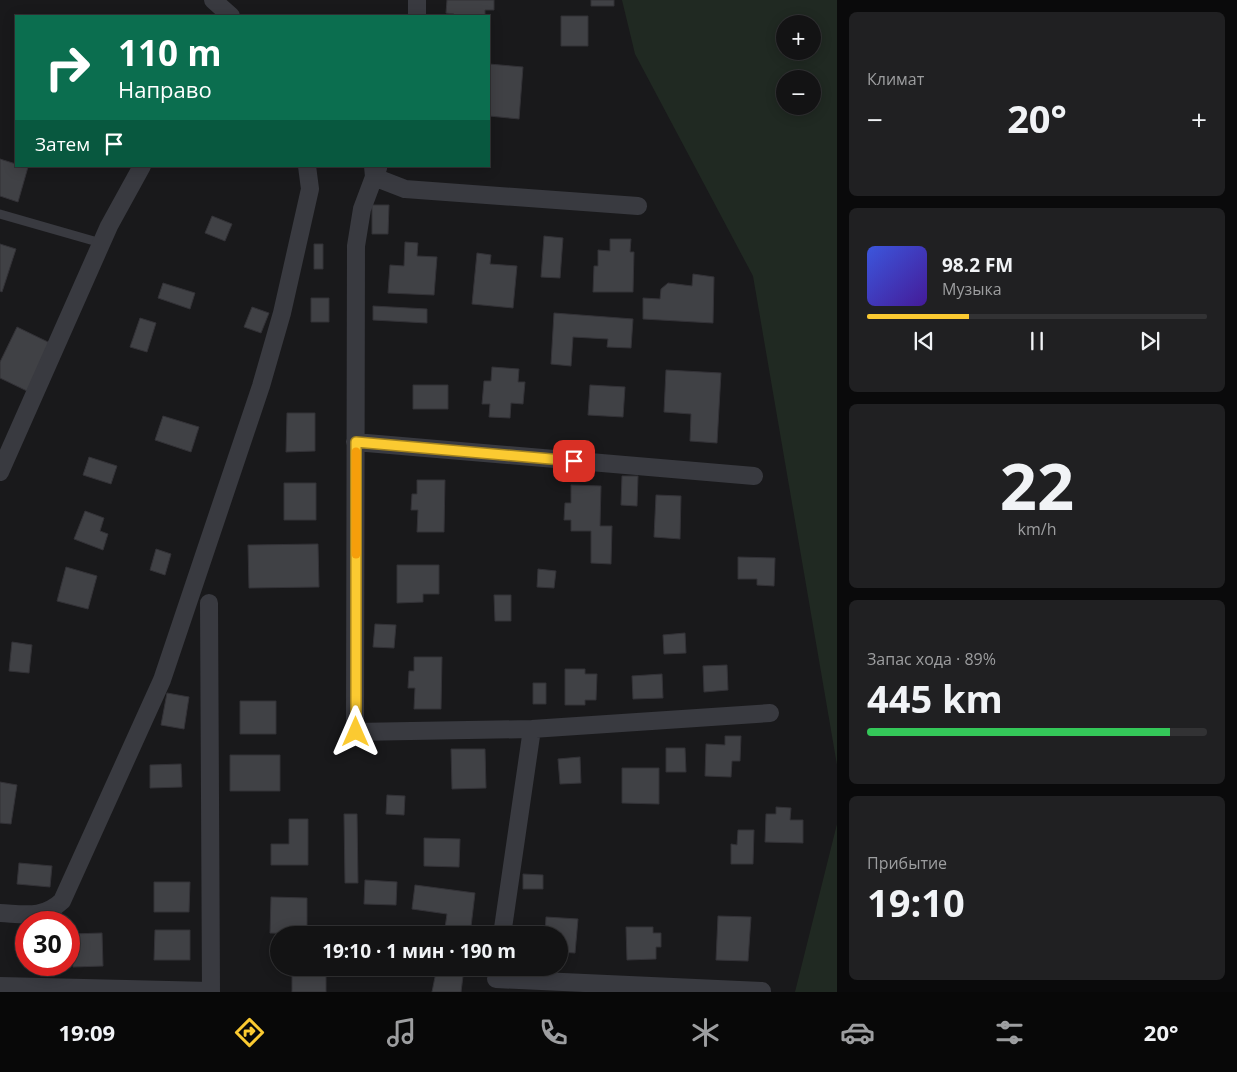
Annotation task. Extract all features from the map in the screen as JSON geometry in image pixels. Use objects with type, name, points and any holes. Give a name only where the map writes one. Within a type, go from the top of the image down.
[{"type":"street","points":[[213,0],[230,15]]},
{"type":"street","points":[[417,0],[417,15]]},
{"type":"street","points":[[0,472],[101,243],[141,167]]},
{"type":"street","points":[[0,913],[34,915],[55,908],[62,901],[162,680],[261,386],[282,313],[310,188],[307,167]]},
{"type":"street","points":[[638,206],[405,189],[375,170],[362,209],[356,246],[356,732],[532,729],[770,713]]},
{"type":"street","points":[[356,442],[754,476]]},
{"type":"street","points":[[0,986],[211,992],[209,603]]},
{"type":"street","points":[[503,926],[532,729]]},
{"type":"street","points":[[496,979],[762,991]]},
{"type":"lane","points":[[0,214],[101,243]]},
{"type":"shaded area","points":[[622,0],[837,0],[837,765],[753,276],[635,54]]},
{"type":"shaded area","points":[[837,824],[837,992],[795,992]]},
{"type":"building","points":[[447,0],[494,0],[494,10],[485,10],[485,15],[454,15],[446,13]]},
{"type":"building","points":[[591,0],[614,0],[614,6],[591,6]]},
{"type":"building","points":[[561,16],[588,16],[588,46],[561,46]]},
{"type":"building","points":[[490,64],[523,67],[519,119],[490,116]]},
{"type":"building","points":[[0,159],[15,164],[15,167],[28,167],[18,202],[0,196]]},
{"type":"building","points":[[372,205],[389,205],[388,234],[372,234]]},
{"type":"building","points":[[212,216],[232,224],[225,241],[205,233]]},
{"type":"building","points":[[544,236],[563,238],[560,278],[541,277]]},
{"type":"building","points":[[610,239],[631,239],[630,252],[634,252],[633,292],[593,292],[594,266],[598,266],[598,250],[610,251]]},
{"type":"building","points":[[405,242],[418,243],[417,256],[437,257],[434,295],[388,293],[390,265],[404,266]]},
{"type":"building","points":[[0,244],[16,249],[2,292],[0,291]]},
{"type":"building","points":[[314,244],[323,244],[323,269],[314,269]]},
{"type":"building","points":[[477,253],[491,255],[490,264],[517,266],[513,308],[472,304]]},
{"type":"building","points":[[693,274],[714,277],[713,323],[643,319],[643,298],[660,299],[661,289],[668,283],[692,286]]},
{"type":"building","points":[[163,283],[195,293],[190,309],[158,298]]},
{"type":"building","points":[[311,298],[329,298],[329,322],[311,322]]},
{"type":"building","points":[[373,306],[427,309],[427,323],[373,320]]},
{"type":"building","points":[[252,307],[269,313],[261,333],[244,327]]},
{"type":"building","points":[[554,313],[633,319],[631,348],[607,347],[608,339],[573,337],[571,366],[551,364]]},
{"type":"building","points":[[140,318],[156,323],[147,352],[130,347]]},
{"type":"building","points":[[17,327],[50,343],[27,391],[0,378],[0,362]]},
{"type":"building","points":[[492,367],[519,369],[518,382],[525,382],[523,404],[511,403],[510,418],[489,417],[490,404],[482,404],[484,381],[491,381]]},
{"type":"building","points":[[666,370],[721,373],[717,443],[690,441],[691,414],[664,412]]},
{"type":"building","points":[[413,385],[448,385],[448,409],[413,409]]},
{"type":"building","points":[[590,385],[625,387],[623,417],[588,415]]},
{"type":"building","points":[[287,413],[315,413],[315,451],[286,452]]},
{"type":"building","points":[[163,416],[199,427],[191,452],[155,440]]},
{"type":"building","points":[[89,457],[117,466],[111,484],[83,475]]},
{"type":"building","points":[[622,476],[638,476],[637,506],[621,505]]},
{"type":"building","points":[[417,480],[445,480],[444,532],[417,532],[418,510],[411,510],[412,494],[417,494]]},
{"type":"building","points":[[284,483],[316,483],[316,520],[284,520]]},
{"type":"building","points":[[571,485],[601,486],[600,526],[612,526],[611,564],[591,563],[591,531],[571,531],[571,520],[564,520],[565,503],[571,503]]},
{"type":"building","points":[[656,495],[681,496],[680,539],[654,537]]},
{"type":"building","points":[[85,511],[104,518],[100,531],[108,534],[103,550],[74,539]]},
{"type":"building","points":[[318,544],[319,587],[249,588],[248,545]]},
{"type":"building","points":[[156,549],[171,554],[165,575],[150,570]]},
{"type":"building","points":[[738,557],[775,558],[774,586],[757,585],[757,579],[738,579]]},
{"type":"building","points":[[397,565],[439,565],[439,594],[423,594],[423,602],[397,603]]},
{"type":"building","points":[[66,567],[97,576],[88,609],[57,601]]},
{"type":"building","points":[[538,569],[556,571],[554,588],[537,587]]},
{"type":"building","points":[[494,595],[511,595],[511,621],[495,621]]},
{"type":"building","points":[[375,624],[396,625],[394,648],[373,647]]},
{"type":"building","points":[[685,633],[686,653],[664,654],[663,635]]},
{"type":"building","points":[[12,642],[32,645],[29,673],[9,671]]},
{"type":"building","points":[[414,657],[442,657],[441,709],[414,709],[415,688],[408,688],[409,671],[414,671]]},
{"type":"building","points":[[727,665],[728,690],[704,692],[703,666]]},
{"type":"building","points":[[565,669],[585,669],[585,674],[597,674],[596,700],[585,700],[585,705],[565,705]]},
{"type":"building","points":[[662,674],[663,698],[633,699],[632,676]]},
{"type":"building","points":[[533,683],[546,683],[546,704],[533,704]]},
{"type":"building","points":[[167,693],[189,697],[184,729],[161,725]]},
{"type":"building","points":[[240,701],[276,701],[276,734],[240,734]]},
{"type":"building","points":[[725,736],[741,736],[740,761],[732,761],[731,777],[705,776],[706,744],[725,745]]},
{"type":"building","points":[[666,748],[685,748],[686,772],[666,772]]},
{"type":"building","points":[[451,749],[485,749],[486,788],[452,789]]},
{"type":"building","points":[[230,755],[280,755],[280,791],[230,791]]},
{"type":"building","points":[[580,757],[581,783],[560,784],[558,759]]},
{"type":"building","points":[[181,764],[182,787],[150,788],[150,765]]},
{"type":"building","points":[[622,768],[659,768],[659,804],[622,803]]},
{"type":"building","points":[[0,782],[17,785],[11,824],[0,823]]},
{"type":"building","points":[[387,795],[405,796],[404,815],[386,814]]},
{"type":"building","points":[[776,807],[791,808],[790,820],[803,820],[803,843],[765,842],[766,814],[776,814]]},
{"type":"building","points":[[344,814],[357,814],[358,883],[345,883]]},
{"type":"building","points":[[289,819],[308,819],[308,865],[271,865],[271,844],[289,844]]},
{"type":"building","points":[[738,830],[754,830],[753,864],[731,864],[731,844],[737,845]]},
{"type":"building","points":[[424,838],[460,839],[459,867],[424,866]]},
{"type":"building","points":[[19,863],[52,866],[50,887],[17,884]]},
{"type":"building","points":[[523,874],[543,875],[543,889],[523,889]]},
{"type":"building","points":[[365,880],[397,882],[396,905],[364,904]]},
{"type":"building","points":[[154,882],[190,882],[189,912],[154,912]]},
{"type":"building","points":[[415,885],[475,893],[471,926],[445,926],[447,914],[412,909]]},
{"type":"building","points":[[271,897],[307,898],[307,926],[270,926]]},
{"type":"building","points":[[718,916],[751,917],[748,961],[716,960]]},
{"type":"building","points":[[546,917],[578,919],[575,953],[568,953],[568,926],[546,926]]},
{"type":"building","points":[[626,927],[653,927],[653,933],[661,933],[661,947],[656,947],[656,959],[627,960]]},
{"type":"building","points":[[155,930],[190,930],[190,960],[154,960]]},
{"type":"building","points":[[102,933],[103,966],[80,967],[80,934]]},
{"type":"building","points":[[292,976],[326,976],[326,992],[292,992]]},
{"type":"building","points":[[435,976],[463,976],[461,992],[432,992]]},
{"type":"slow traffic","points":[[356,452],[356,554]]},
{"type":"route","points":[[356,732],[356,442],[574,461]]}]
